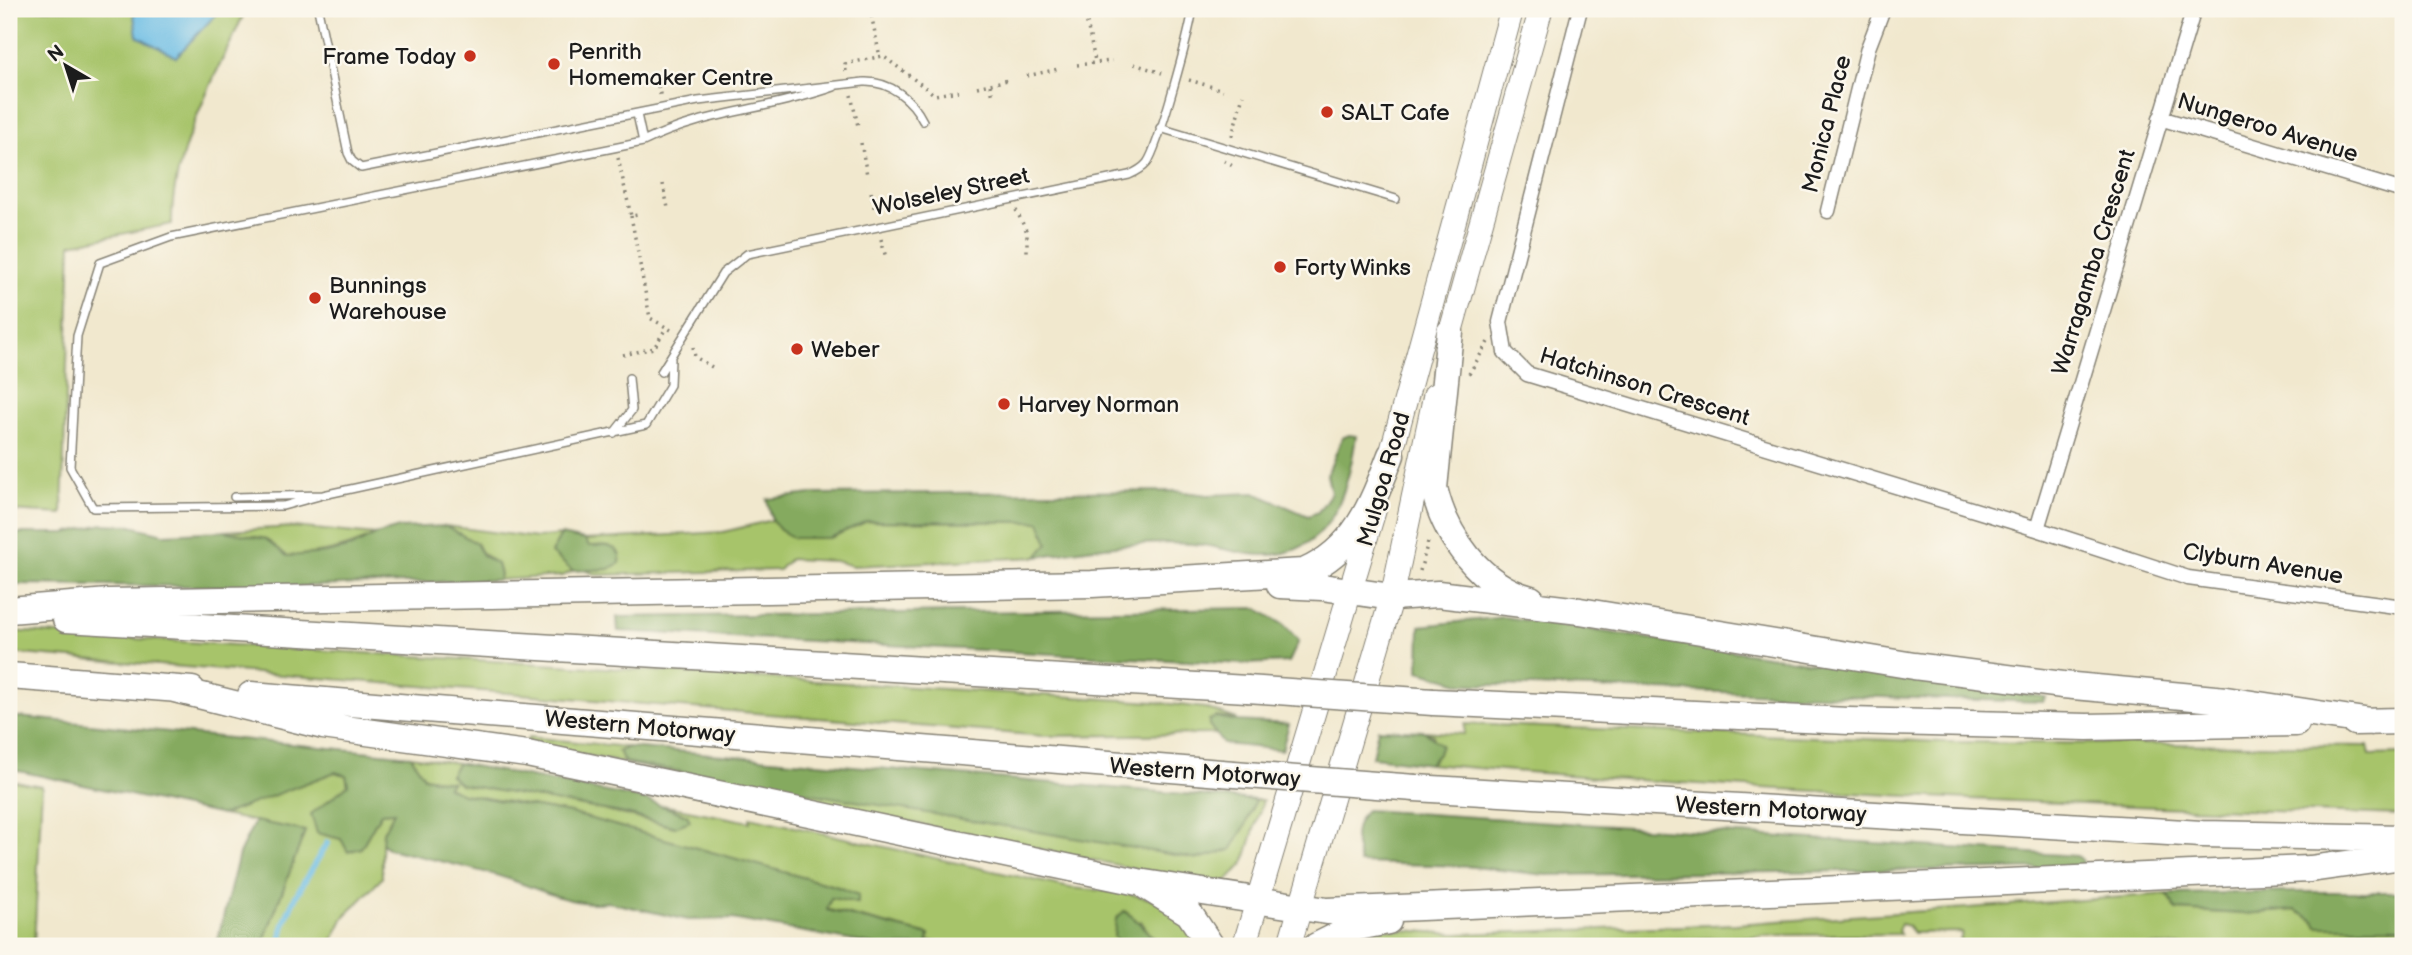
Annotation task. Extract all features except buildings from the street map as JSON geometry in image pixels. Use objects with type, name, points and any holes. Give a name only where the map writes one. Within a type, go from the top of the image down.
[{"type":"highway","points":[[1450,332],[1434,488],[1440,513],[1471,561],[1489,577],[1520,596],[1580,611]]},
{"type":"highway","points":[[9,610],[109,603],[1181,580],[1304,572],[1330,558],[1359,530],[1391,455]]},
{"type":"highway","points":[[1181,580],[1350,591],[1392,597],[1438,594],[1580,611],[1914,666],[2063,685],[2226,700],[2371,722]]},
{"type":"highway","points":[[9,616],[1433,702],[1849,721],[2087,727],[2403,721]]},
{"type":"highway","name":"Western Motorway","points":[[9,676],[1416,788],[2188,833],[2403,838]]},
{"type":"highway","points":[[174,689],[323,726],[527,754],[1138,882],[1327,911],[2310,869],[2403,856]]},
{"type":"highway","points":[[1138,882],[1189,913],[1211,946]]},
{"type":"highway","points":[[1317,946],[1353,928],[1462,906]]},
{"type":"main road","name":"Mulgoa Road","points":[[1244,946],[1391,455],[1512,9]]},
{"type":"main road","name":"Mulgoa Road","points":[[1289,946],[1392,597],[1421,449],[1450,332],[1541,9]]},
{"type":"street","name":"Hatchinson Crescent","points":[[1580,9],[1500,322],[1501,340],[1511,361],[1535,379],[2038,528]]},
{"type":"street","name":"Monica Place","points":[[1828,211],[1868,48],[1883,9]]},
{"type":"street","name":"Warragamba Crescent","points":[[2038,528],[2194,9]]},
{"type":"street","name":"Nungeroo Avenue","points":[[2160,118],[2403,191]]},
{"type":"street","name":"Clyburn Avenue","points":[[2038,528],[2188,578],[2403,607]]},
{"type":"lane","points":[[318,9],[348,153],[352,162],[361,168],[698,101],[864,82],[880,83],[906,98],[923,121]]},
{"type":"lane","name":"Wolseley Street","points":[[661,372],[723,273],[747,254],[1129,175],[1142,168],[1149,159],[1160,128],[1193,9]]},
{"type":"lane","points":[[670,358],[670,386],[646,425],[323,495],[284,506],[93,508],[70,467],[77,335],[100,263],[172,236],[643,142],[696,119],[798,100],[834,87]]},
{"type":"lane","points":[[637,114],[643,142]]},
{"type":"lane","points":[[1160,128],[1396,199]]},
{"type":"lane","points":[[613,434],[632,410],[629,378]]},
{"type":"lane","points":[[234,498],[323,495]]},
{"type":"path","points":[[870,9],[880,57]]},
{"type":"path","points":[[1084,9],[1095,61]]},
{"type":"path","points":[[848,75],[845,64],[883,56],[935,95],[958,91]]},
{"type":"path","points":[[1077,65],[1112,61]]},
{"type":"path","points":[[1134,64],[1163,73]]},
{"type":"path","points":[[1027,76],[1058,69]]},
{"type":"path","points":[[1187,79],[1223,90]]},
{"type":"path","points":[[977,87],[1007,80]]},
{"type":"path","points":[[990,84],[993,96]]},
{"type":"path","points":[[1233,136],[1243,95]]},
{"type":"path","points":[[851,96],[858,126]]},
{"type":"path","points":[[861,143],[867,175]]},
{"type":"path","points":[[615,147],[650,318],[668,329],[654,348],[623,355]]},
{"type":"path","points":[[1225,158],[1224,164],[1236,168]]},
{"type":"path","points":[[663,184],[668,208]]},
{"type":"path","points":[[871,192],[875,212]]},
{"type":"path","points":[[1016,210],[1027,232],[1027,255]]},
{"type":"path","points":[[631,216],[638,215]]},
{"type":"path","points":[[881,239],[886,258]]},
{"type":"path","points":[[692,345],[695,357],[712,367]]},
{"type":"green space","points":[[9,9],[246,9],[187,142],[173,197],[172,224],[71,244],[62,514],[9,511]]},
{"type":"green space","points":[[1356,436],[1352,458],[1341,499],[1331,518],[1319,534],[1303,546],[1284,553],[1260,555],[1173,543],[1094,548],[1037,557],[1048,543],[1040,522],[867,521],[830,538],[794,538],[780,530],[772,520],[767,499],[811,494],[1176,491],[1208,495],[1255,493],[1308,516],[1318,512],[1331,493],[1327,475],[1342,438]]},
{"type":"green space","points":[[772,520],[780,530],[794,537],[830,538],[867,521],[1040,522],[1048,543],[1037,557],[853,566],[835,561],[790,559],[779,570],[598,575],[583,570],[609,569],[609,546],[589,546],[585,540],[723,532]]},
{"type":"green space","points":[[103,524],[127,525],[164,534],[224,531],[266,539],[287,556],[326,553],[352,547],[375,535],[399,528],[446,526],[476,543],[482,555],[497,564],[500,575],[498,580],[279,587],[9,584],[9,544],[19,533],[66,533]]},
{"type":"green space","points":[[446,526],[537,538],[561,535],[552,553],[573,571],[563,576],[498,580],[500,575],[497,564]]},
{"type":"green space","points":[[294,527],[375,535],[332,550],[287,556],[266,539],[224,531]]},
{"type":"green space","points":[[561,535],[585,540],[589,546],[611,547],[618,552],[620,563],[609,569],[573,571],[551,553]]},
{"type":"green space","points":[[1256,608],[1284,625],[1299,641],[1289,662],[1244,664],[618,631],[617,617]]},
{"type":"green space","points":[[1504,617],[2045,697],[2043,702],[1462,684],[1419,671],[1420,626]]},
{"type":"green space","points":[[9,631],[1154,702],[1205,708],[1237,719],[1216,717],[1209,726],[1216,734],[1043,736],[9,653]]},
{"type":"green space","points":[[9,716],[411,756],[424,777],[452,782],[447,787],[463,794],[570,813],[838,887],[858,895],[858,903],[831,898],[827,910],[929,935],[927,946],[882,946],[732,919],[688,920],[608,902],[566,899],[499,876],[389,849],[382,844],[383,832],[394,812],[381,813],[361,848],[348,852],[341,839],[317,833],[311,814],[348,785],[346,775],[335,772],[222,815],[9,769]]},
{"type":"green space","points":[[1216,717],[1289,724],[1282,750],[1224,744],[1209,725],[1209,720]]},
{"type":"green space","points":[[1465,724],[1944,742],[2368,746],[2370,755],[2403,754],[2403,815],[1916,797],[1672,783],[1429,764],[1438,754],[1433,735],[1424,731],[1464,734]]},
{"type":"green space","points":[[1378,729],[1424,731],[1441,745],[1438,754],[1429,764],[1372,757]]},
{"type":"green space","points":[[529,737],[628,747],[619,751],[1246,825],[1255,800],[1263,800],[1244,863],[1227,881],[1199,882],[526,743]]},
{"type":"green space","points":[[628,747],[1255,800],[1246,825],[1231,850],[1198,859],[624,762],[619,751]]},
{"type":"green space","points":[[411,756],[458,763],[450,775],[675,827],[687,815],[662,805],[750,822],[750,817],[1070,888],[1122,892],[1158,901],[1198,938],[1190,942],[1192,946],[1167,945],[1156,940],[1141,921],[1114,936],[1122,946],[956,946],[928,941],[929,935],[826,909],[831,898],[857,903],[858,895],[838,887],[570,813],[463,794],[447,787],[451,782],[424,777]]},
{"type":"green space","points":[[458,763],[643,799],[687,815],[690,821],[675,827],[626,814],[460,784],[450,775]]},
{"type":"green space","points":[[335,772],[346,775],[348,785],[317,833],[341,839],[348,851],[361,848],[381,813],[394,811],[382,844],[382,878],[344,917],[330,946],[262,946],[305,831],[222,815]]},
{"type":"green space","points":[[9,780],[42,786],[34,946],[9,946]]},
{"type":"green space","points":[[1366,810],[2077,856],[2082,861],[2081,868],[1546,875],[1465,866],[1360,863],[1355,835]]},
{"type":"green space","points":[[255,821],[305,831],[262,946],[216,946],[239,854]]},
{"type":"green space","points":[[2403,892],[2403,927],[2318,927],[2315,921],[2295,910],[2243,914],[2177,910],[2167,894]]},
{"type":"green space","points":[[2167,894],[2177,910],[2243,914],[2296,910],[2315,921],[2318,927],[2403,927],[2403,946],[1959,946],[1962,932],[1913,933],[1908,926],[1901,924],[1898,930],[1900,934],[1784,935],[1531,946],[1333,946],[1375,928],[1456,934],[1736,924]]},
{"type":"green space","points":[[1124,911],[1164,946],[1122,946],[1114,936],[1116,919]]},
{"type":"water","points":[[133,9],[221,9],[176,57],[137,36]]},
{"type":"waterway","points":[[280,946],[291,906],[327,843]]},
{"type":"place","name":"Frame Today","points":[[470,56]]},
{"type":"place","name":"Penrith Homemaker Centre","points":[[554,64]]},
{"type":"place","name":"SALT Cafe","points":[[1327,112]]},
{"type":"place","name":"Forty Winks","points":[[1280,267]]},
{"type":"place","name":"Bunnings Warehouse","points":[[315,298]]},
{"type":"place","name":"Weber","points":[[797,349]]},
{"type":"place","name":"Harvey Norman","points":[[1004,404]]}]
